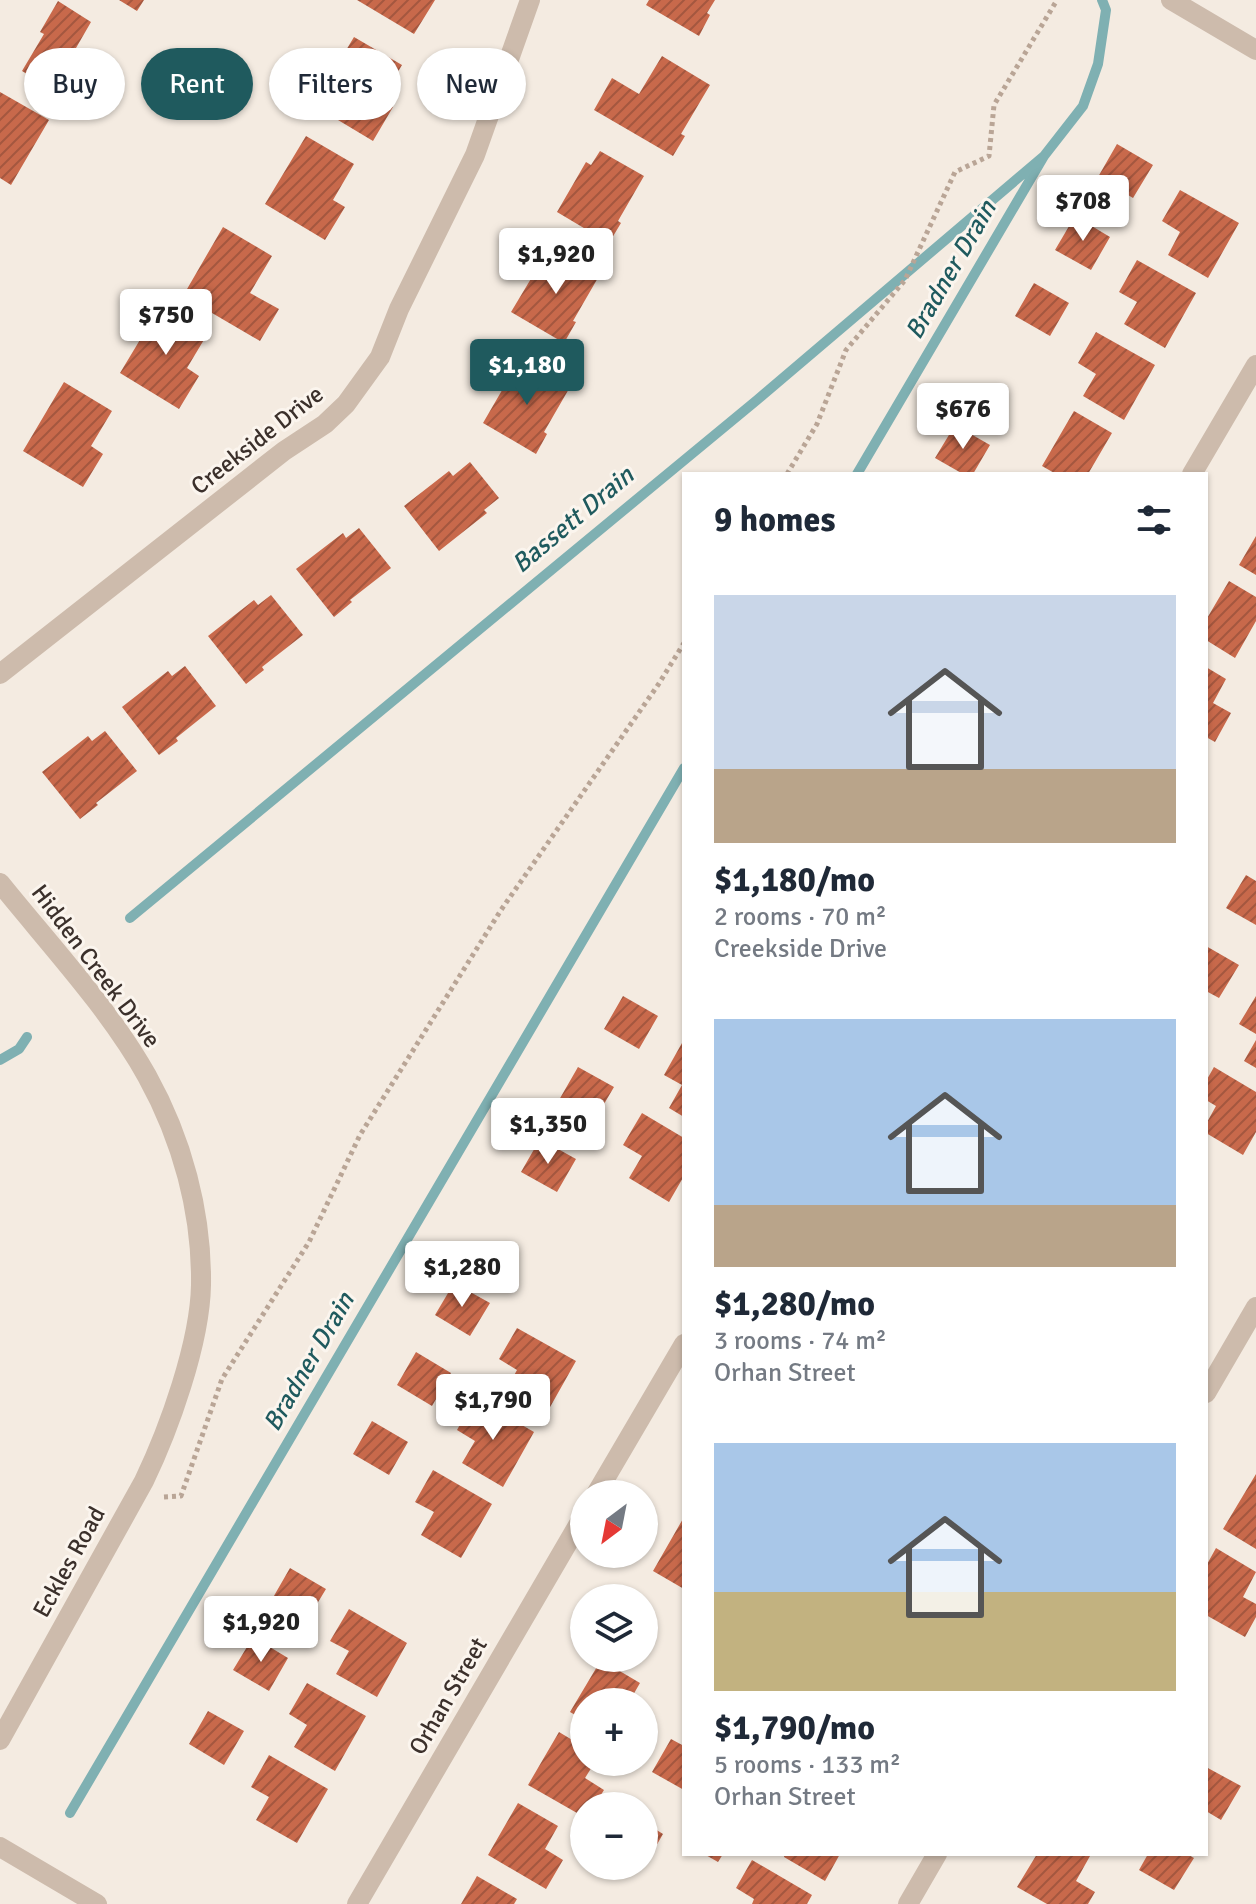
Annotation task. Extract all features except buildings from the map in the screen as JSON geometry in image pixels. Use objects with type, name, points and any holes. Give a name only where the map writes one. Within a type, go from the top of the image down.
[{"type":"street","name":"Creekside Drive","points":[[0,674],[284,451],[325,424],[364,381],[380,357],[399,309],[475,155],[530,0]]},
{"type":"street","points":[[1171,0],[1256,50]]},
{"type":"street","points":[[1193,472],[1256,365]]},
{"type":"street","name":"Hidden Creek Drive","points":[[0,883],[118,1030],[147,1076],[170,1124],[187,1174],[198,1234],[201,1286],[195,1338],[174,1405]]},
{"type":"street","points":[[1208,1390],[1256,1307]]},
{"type":"street","points":[[604,1480],[682,1347]]},
{"type":"street","name":"Eckles Road","points":[[0,1740],[135,1497],[165,1438],[174,1405]]},
{"type":"street","name":"Orhan Street","points":[[357,1904],[570,1539]]},
{"type":"street","points":[[0,1847],[97,1904]]},
{"type":"street","points":[[908,1904],[936,1856]]},
{"type":"path","points":[[788,472],[817,424],[846,350],[905,280],[955,172],[989,156],[994,105],[1057,0]]},
{"type":"path","points":[[135,1497],[181,1496],[222,1379],[309,1242],[360,1135],[501,910],[682,646]]},
{"type":"waterway","name":"Bradner Drain","points":[[858,472],[1044,156],[1083,106],[1098,64],[1106,10],[1102,0]]},
{"type":"waterway","name":"Bassett Drain","points":[[130,918],[757,400],[1044,156]]},
{"type":"waterway","name":"Bradner Drain","points":[[70,1813],[682,771]]},
{"type":"waterway","name":"Bassett Drain","points":[[0,1060],[19,1049],[27,1037]]}]
